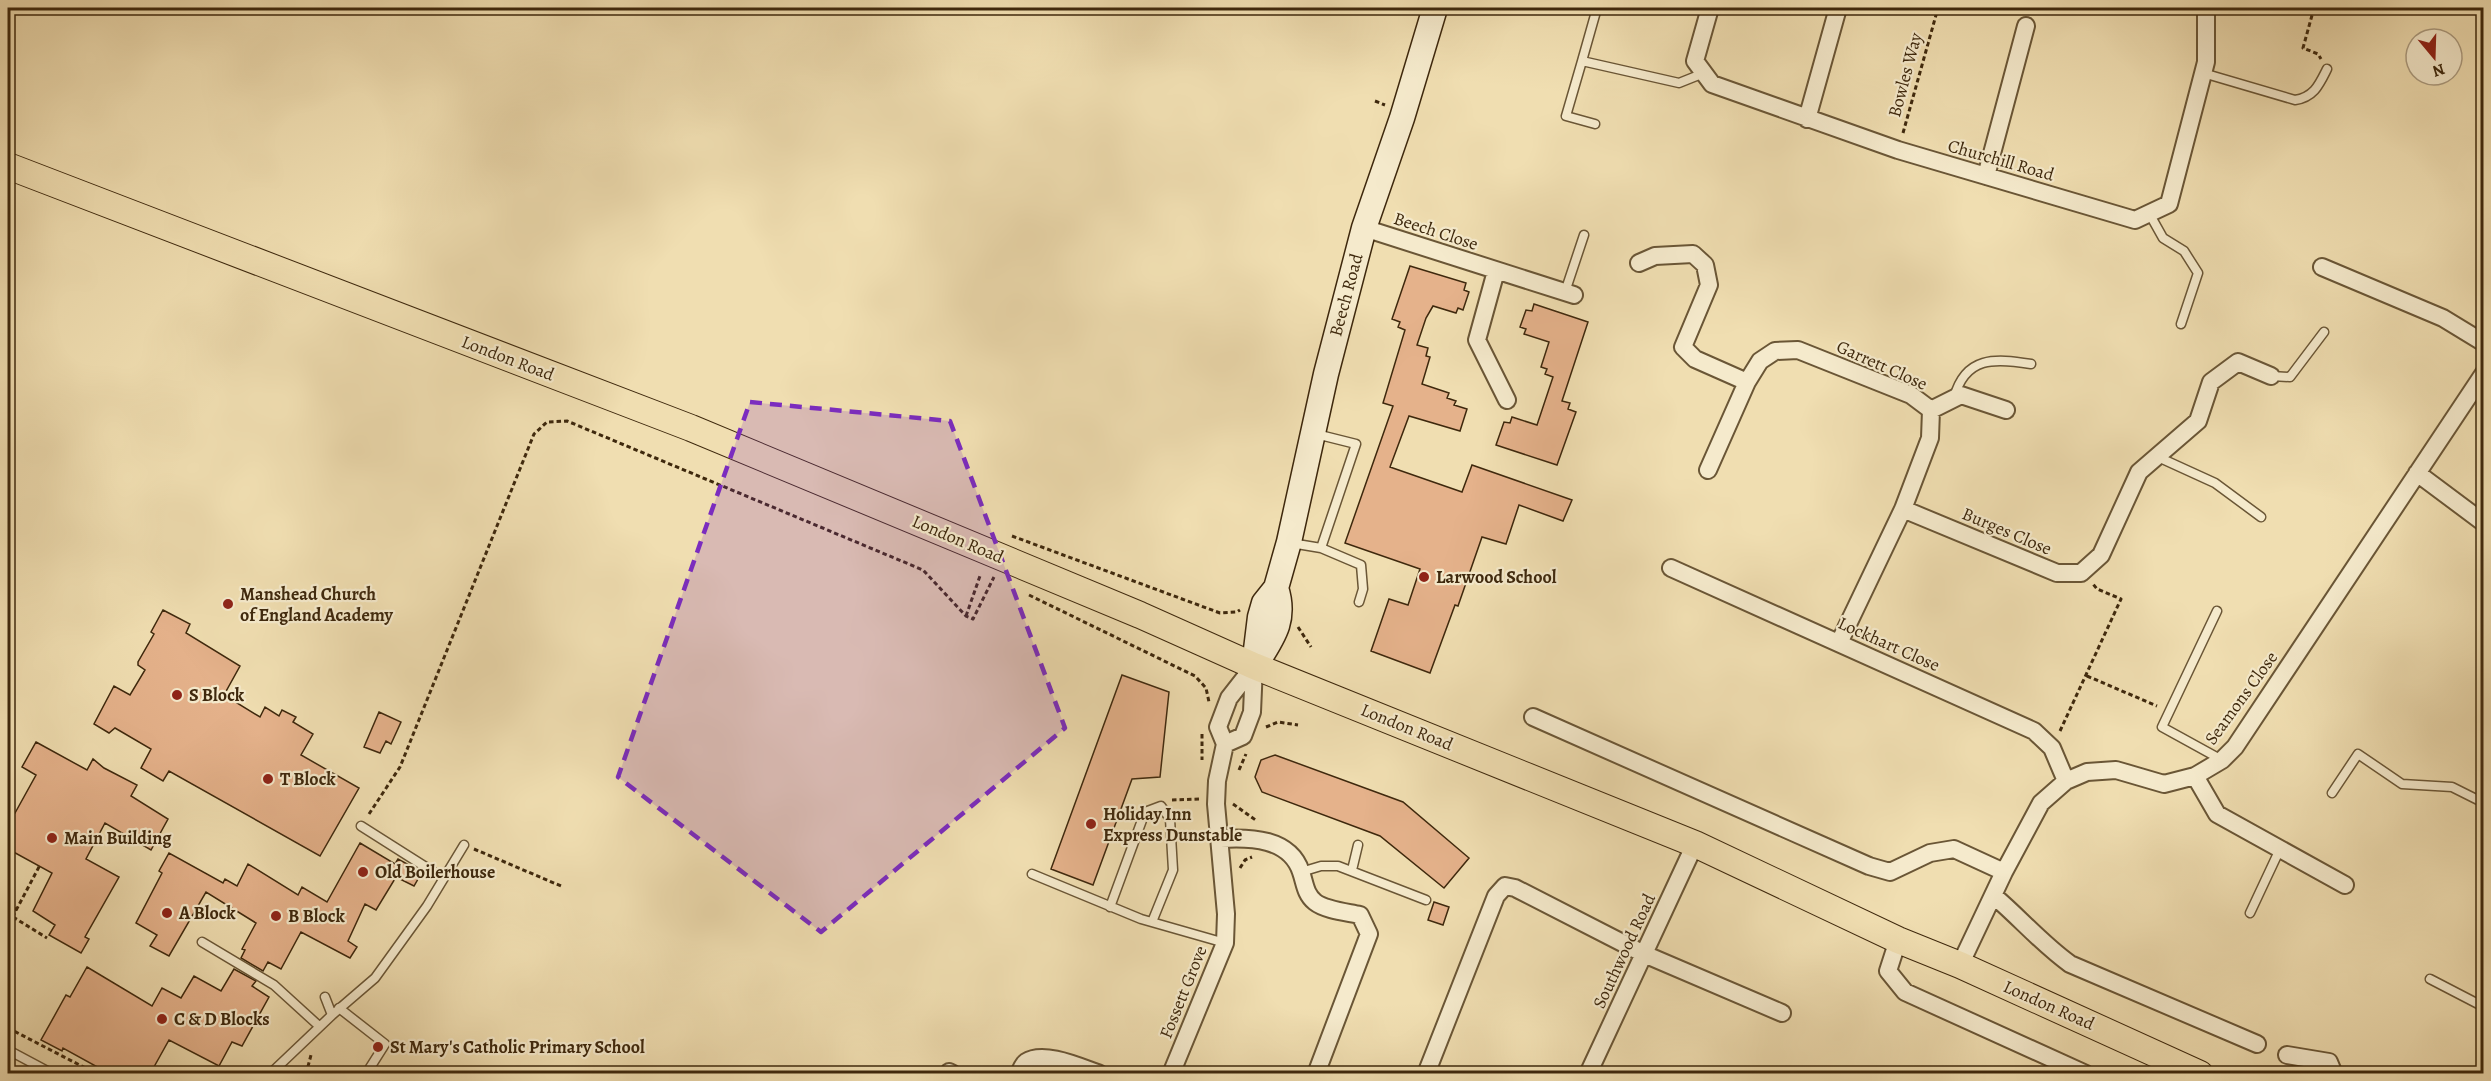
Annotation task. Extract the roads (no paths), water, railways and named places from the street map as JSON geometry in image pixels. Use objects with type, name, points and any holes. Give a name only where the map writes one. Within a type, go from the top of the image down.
[{"type":"main road","name":"London Road","points":[[8,166],[691,428],[1119,606],[1254,666],[1695,844],[1898,940],[1960,965],[2199,1073]]},
{"type":"street","name":"Beech Road","points":[[1254,666],[1260,617],[1264,603],[1276,588],[1289,542],[1326,374],[1364,228],[1404,112],[1435,8]]},
{"type":"street","points":[[1704,73],[1695,61],[1710,8]]},
{"type":"street","points":[[2149,213],[2169,204],[2206,62],[2206,8]]},
{"type":"street","points":[[1807,118],[1833,9]]},
{"type":"street","points":[[1986,176],[2026,26]]},
{"type":"street","name":"Churchill Road","points":[[1704,73],[1712,84],[1898,150],[2135,220],[2149,213]]},
{"type":"street","name":"Beech Close","points":[[1364,228],[1570,294]]},
{"type":"street","points":[[1639,262],[1655,256],[1693,254],[1705,265],[1708,285],[1683,347],[1695,359],[1747,382]]},
{"type":"street","points":[[2322,267],[2443,318],[2484,343]]},
{"type":"street","points":[[1496,271],[1477,340],[1507,400]]},
{"type":"street","name":"Garrett Close","points":[[1708,470],[1747,382],[1760,361],[1775,351],[1798,350],[1911,395],[1931,410],[1930,438],[1903,509],[1839,643]]},
{"type":"street","points":[[2158,457],[2198,422],[2211,382],[2238,362],[2271,376]]},
{"type":"street","name":"Seamons Close","points":[[1960,965],[2004,872],[2041,803],[2066,781],[2087,772],[2116,770],[2164,784],[2195,776],[2222,760],[2235,747],[2484,373]]},
{"type":"street","points":[[1931,410],[1961,395],[2006,410]]},
{"type":"street","name":"Burges Close","points":[[1903,509],[2057,573],[2081,573],[2101,555],[2139,472],[2158,457]]},
{"type":"street","points":[[2417,473],[2484,523]]},
{"type":"street","name":"Lockhart Close","points":[[1671,568],[2034,731],[2052,748],[2066,781]]},
{"type":"street","points":[[1225,744],[1243,736],[1252,712],[1254,666]]},
{"type":"street","name":"Fossett Grove","points":[[1171,1074],[1225,943],[1226,914],[1216,792],[1225,744],[1218,727],[1229,699],[1254,666]]},
{"type":"street","points":[[1533,717],[1869,866],[1890,872],[1930,853],[1954,849],[2004,872]]},
{"type":"street","points":[[2195,776],[2217,814],[2345,885]]},
{"type":"street","points":[[1220,839],[1246,838],[1267,842],[1285,851],[1298,864],[1308,895],[1312,900],[1319,905],[1360,915],[1369,934],[1316,1074]]},
{"type":"street","name":"Southwood Road","points":[[1588,1074],[1695,844]]},
{"type":"street","points":[[1426,1074],[1496,896],[1505,886],[1515,888],[1644,954],[1782,1013]]},
{"type":"street","points":[[1994,896],[2045,946],[2070,964],[2257,1044]]},
{"type":"street","points":[[1898,940],[1888,971],[1905,992],[2086,1074]]},
{"type":"street","points":[[2287,1055],[2329,1062],[2334,1074]]},
{"type":"street","points":[[1019,1074],[1024,1062],[1036,1057],[1047,1057],[1100,1074]]},
{"type":"lane","points":[[1595,124],[1566,116],[1598,8]]},
{"type":"lane","points":[[1582,61],[1679,83],[1704,73]]},
{"type":"lane","points":[[2203,74],[2295,100],[2306,99],[2313,94],[2328,69]]},
{"type":"lane","points":[[2149,213],[2163,238],[2184,251],[2198,273],[2181,324]]},
{"type":"lane","points":[[1570,294],[1584,235]]},
{"type":"lane","points":[[2271,376],[2290,377],[2324,332]]},
{"type":"lane","points":[[1954,399],[1957,387],[1968,372],[1982,362],[2011,360],[2031,364]]},
{"type":"lane","points":[[1313,433],[1356,444],[1322,548]]},
{"type":"lane","points":[[2158,457],[2215,483],[2260,517]]},
{"type":"lane","points":[[1289,542],[1322,548],[1361,565],[1363,590],[1359,602]]},
{"type":"lane","points":[[2217,611],[2162,727],[2222,760]]},
{"type":"lane","points":[[2332,793],[2358,754],[2402,784],[2452,787],[2484,803]]},
{"type":"lane","points":[[1110,907],[1145,812],[1161,806],[1170,819],[1173,870],[1152,922]]},
{"type":"lane","points":[[361,826],[443,878]]},
{"type":"lane","points":[[270,1074],[319,1026],[375,978],[427,906],[464,844]]},
{"type":"lane","points":[[1352,870],[1358,845]]},
{"type":"lane","points":[[2250,913],[2280,849]]},
{"type":"lane","points":[[1301,872],[1330,865],[1352,870],[1426,900]]},
{"type":"lane","points":[[1032,874],[1110,907],[1225,943]]},
{"type":"lane","points":[[202,942],[274,985],[319,1026]]},
{"type":"lane","points":[[2430,979],[2484,1007]]},
{"type":"lane","points":[[325,997],[336,1012],[386,1044],[366,1074]]},
{"type":"lane","points":[[8,1050],[53,1074]]},
{"type":"place","name":"Larwood School","points":[[1424,577]]},
{"type":"place","name":"Manshead Church of England Academy","points":[[228,604]]},
{"type":"place","name":"S Block","points":[[177,695]]},
{"type":"place","name":"T Block","points":[[268,779]]},
{"type":"place","name":"Holiday Inn Express Dunstable","points":[[1091,824]]},
{"type":"place","name":"Main Building","points":[[52,838]]},
{"type":"place","name":"Old Boilerhouse","points":[[363,872]]},
{"type":"place","name":"A Block","points":[[167,913]]},
{"type":"place","name":"B Block","points":[[276,916]]},
{"type":"place","name":"C & D Blocks","points":[[162,1019]]},
{"type":"place","name":"St Mary's Catholic Primary School","points":[[378,1047]]}]
